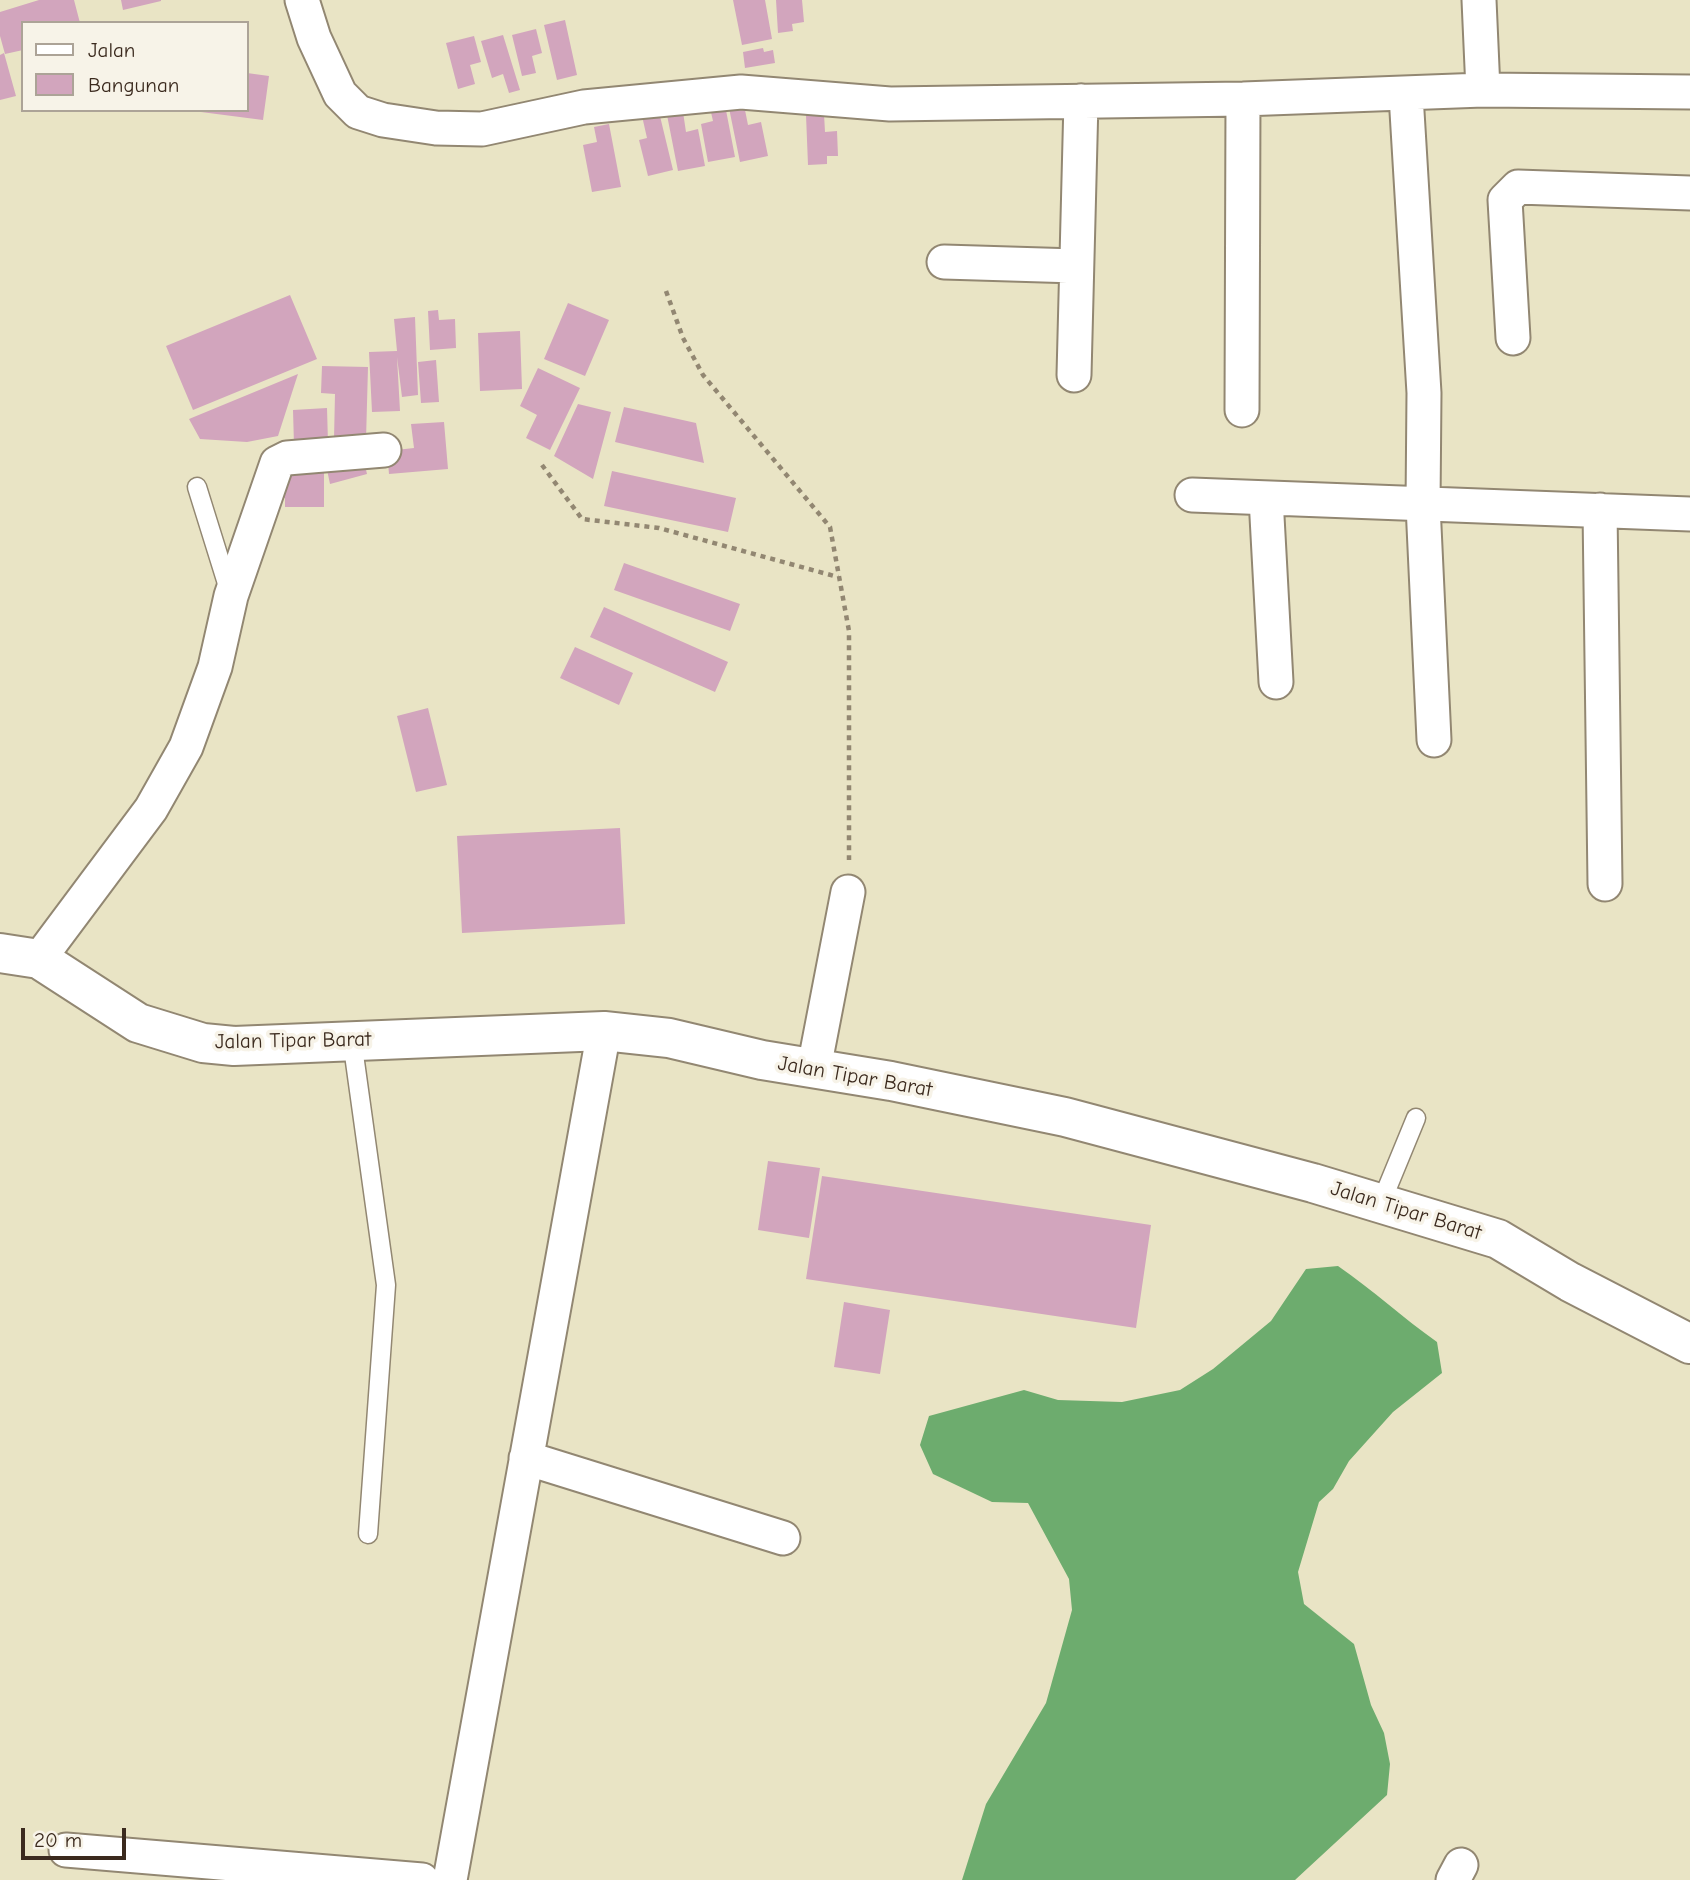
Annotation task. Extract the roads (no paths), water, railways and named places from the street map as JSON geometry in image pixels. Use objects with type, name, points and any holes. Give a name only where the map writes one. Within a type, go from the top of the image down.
[{"type":"street","points":[[302,0],[314,38],[340,94],[358,112],[383,120],[436,128],[482,129],[584,107],[741,92],[890,104],[1242,99],[1406,95],[1483,90],[1690,92]]},
{"type":"street","points":[[1479,0],[1483,90]]},
{"type":"street","points":[[1406,95],[1424,393],[1423,505],[1434,740]]},
{"type":"street","points":[[1241,410],[1242,99]]},
{"type":"street","points":[[1074,375],[1081,101]]},
{"type":"street","points":[[1513,338],[1505,200],[1518,187],[1690,193]]},
{"type":"street","points":[[944,261],[1076,266]]},
{"type":"street","points":[[39,959],[169,782],[186,747],[215,667],[231,596],[272,473],[279,460],[384,450]]},
{"type":"street","points":[[1192,495],[1690,514]]},
{"type":"street","points":[[1266,498],[1276,681]]},
{"type":"street","points":[[1600,510],[1605,884]]},
{"type":"street","points":[[814,1068],[848,892]]},
{"type":"street","name":"Jalan Tipar Barat","points":[[0,953],[39,959],[138,1023],[175,1036],[234,1046],[604,1031],[669,1038],[762,1060],[1065,1117],[1381,1203],[1498,1239],[1570,1282],[1690,1344]]},
{"type":"street","points":[[450,1880],[604,1031]]},
{"type":"street","points":[[526,1458],[783,1538]]},
{"type":"street","points":[[66,1850],[422,1880]]},
{"type":"lane","points":[[197,487],[231,596]]},
{"type":"lane","points":[[352,1040],[386,1285],[368,1534]]},
{"type":"lane","points":[[1381,1203],[1416,1118]]}]
